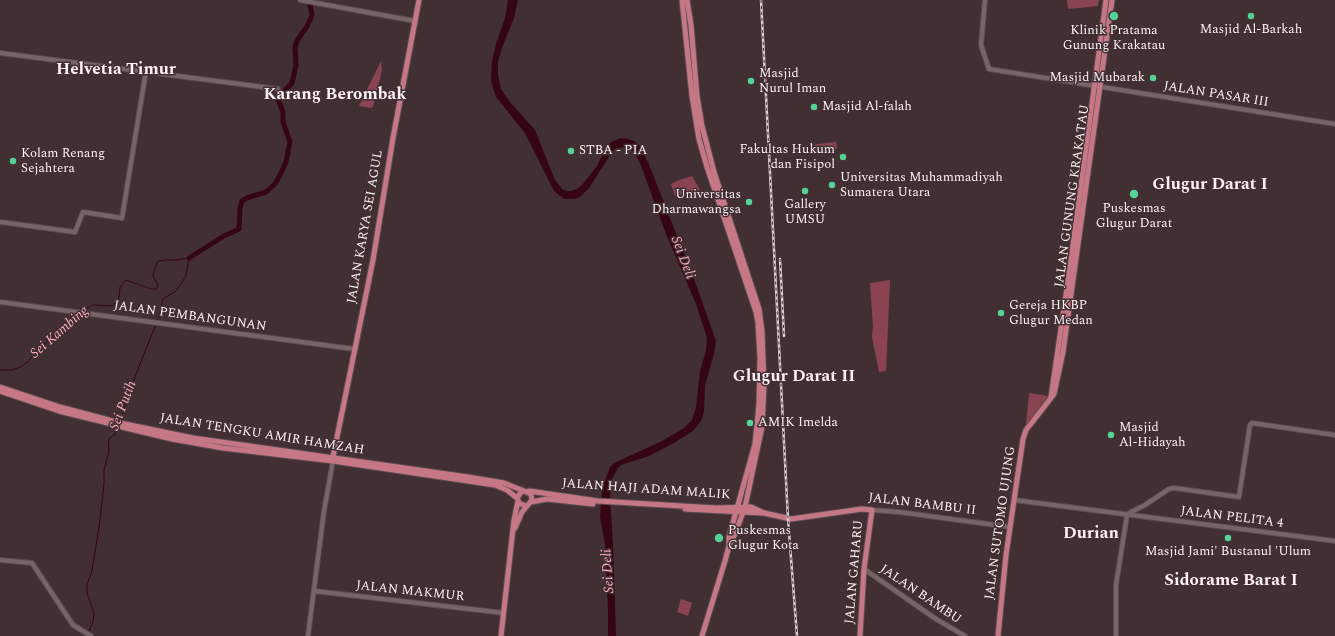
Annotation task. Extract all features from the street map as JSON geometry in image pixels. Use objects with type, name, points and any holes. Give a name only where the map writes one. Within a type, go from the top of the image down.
[{"type":"main road","name":"JALAN KARYA SEI AGUL","points":[[333,459],[373,260],[392,138],[419,0]]},
{"type":"main road","points":[[682,0],[700,120],[723,205],[756,312],[760,344],[758,422],[750,466],[728,536],[729,546]]},
{"type":"main road","points":[[687,0],[691,53],[692,96],[698,131],[714,187],[723,205],[759,309],[764,353],[764,404],[762,427],[748,493],[749,504],[729,546],[702,636]]},
{"type":"main road","name":"JALAN GUNUNG KRAKATAU","points":[[1098,86],[1106,0]]},
{"type":"main road","name":"JALAN GUNUNG KRAKATAU","points":[[1052,395],[1070,267],[1112,0]]},
{"type":"main road","name":"JALAN TENGKU AMIR HAMZAH","points":[[0,387],[60,409]]},
{"type":"main road","name":"JALAN TENGKU AMIR HAMZAH","points":[[0,391],[114,423],[223,445],[490,480],[526,491]]},
{"type":"main road","name":"JALAN SUTOMO UJUNG","points":[[998,636],[1005,563],[1020,453],[1026,430],[1052,395]]},
{"type":"main road","name":"JALAN TENGKU AMIR HAMZAH","points":[[416,471],[499,486],[509,491],[517,499]]},
{"type":"main road","points":[[501,636],[514,514],[517,499],[521,492],[526,491],[532,496],[529,504],[520,516],[513,532]]},
{"type":"main road","name":"JALAN HAJI ADAM MALIK","points":[[526,491],[598,503]]},
{"type":"main road","points":[[517,499],[521,505],[529,504]]},
{"type":"main road","name":"JALAN HAJI ADAM MALIK","points":[[529,504],[547,499],[614,504],[737,509]]},
{"type":"main road","name":"JALAN BAMBU II","points":[[737,509],[746,509],[791,519],[862,509],[872,510]]},
{"type":"main road","name":"JALAN BAMBU II","points":[[746,509],[758,513],[764,513]]},
{"type":"main road","name":"JALAN GAHARU","points":[[860,636],[864,572],[872,510]]},
{"type":"street","points":[[300,0],[415,20]]},
{"type":"street","name":"JALAN PASAR III","points":[[985,0],[981,45],[989,69],[1335,124]]},
{"type":"street","points":[[0,54],[146,71],[278,89]]},
{"type":"street","points":[[0,222],[75,232],[83,212],[122,218],[146,71]]},
{"type":"street","name":"JALAN PEMBANGUNAN","points":[[0,302],[354,349]]},
{"type":"street","points":[[1116,636],[1116,585],[1127,515],[1130,512],[1145,505],[1169,489],[1174,488],[1240,496],[1251,424],[1335,435]]},
{"type":"street","points":[[308,636],[333,459]]},
{"type":"street","name":"JALAN PELITA 4","points":[[1014,500],[1335,541]]},
{"type":"street","name":"JALAN BAMBU II","points":[[872,510],[899,512],[1010,527]]},
{"type":"street","points":[[0,560],[32,563],[73,625],[90,636]]},
{"type":"street","name":"JALAN BAMBU","points":[[864,572],[965,636]]},
{"type":"street","name":"JALAN MAKMUR","points":[[314,591],[504,613]]},
{"type":"shaded area","points":[[1067,0],[1099,0],[1098,6],[1068,9]]},
{"type":"shaded area","points":[[381,61],[382,70],[373,107],[359,106]]},
{"type":"shaded area","points":[[836,142],[837,149],[811,152],[810,145]]},
{"type":"shaded area","points":[[692,176],[700,190],[675,196],[671,184]]},
{"type":"shaded area","points":[[890,280],[886,371],[879,372],[872,337],[873,326],[870,283]]},
{"type":"shaded area","points":[[1029,393],[1049,396],[1027,427],[1026,424]]},
{"type":"shaded area","points":[[681,599],[692,603],[688,616],[677,612]]},
{"type":"water","name":"Sei Deli","points":[[508,0],[518,0],[514,18],[498,61],[498,75],[501,89],[510,102],[535,130],[555,180],[562,189],[571,191],[577,189],[597,166],[607,146],[611,142],[621,138],[634,141],[639,145],[648,162],[693,276],[716,341],[714,354],[705,385],[704,411],[702,419],[698,425],[693,431],[649,456],[621,465],[612,479],[610,497],[616,636],[608,636],[605,545],[600,517],[602,489],[610,467],[614,463],[662,441],[684,428],[692,420],[696,407],[700,371],[706,351],[707,338],[696,304],[666,234],[640,163],[634,152],[625,147],[614,149],[589,188],[580,197],[574,199],[564,199],[554,191],[525,133],[496,97],[491,81],[492,61],[505,18]]},
{"type":"waterway","name":"Sei Kambing","points":[[189,258],[224,236],[239,229],[240,208],[242,201],[266,192],[275,184],[279,177],[286,162],[290,142],[283,122],[283,112],[278,99],[292,83],[296,65],[295,47],[298,39],[311,18],[312,14],[310,5],[312,0]]},
{"type":"waterway","name":"Sei Kambing","points":[[84,311],[93,305],[113,306],[119,298],[120,287],[126,280],[151,289],[157,288],[158,285],[153,276],[158,261],[189,258],[186,276],[176,291],[163,299],[157,321]]},
{"type":"waterway","name":"Sei Kambing","points":[[0,370],[12,370],[29,361],[35,351],[47,342],[54,334],[80,315]]},
{"type":"waterway","name":"Sei Putih","points":[[121,420],[127,397],[156,324]]},
{"type":"waterway","name":"Sei Putih","points":[[88,633],[93,622],[94,613],[87,593],[87,584],[92,571],[99,527],[104,484],[104,470],[109,451],[108,442],[115,434],[119,425]]},
{"type":"railway","points":[[761,0],[788,519],[797,636]]},
{"type":"railway","points":[[780,259],[784,336]]},
{"type":"place","name":"Klinik Pratama Gunung Krakatau","points":[[1114,16]]},
{"type":"place","name":"Masjid Al-Barkah","points":[[1251,16]]},
{"type":"place","name":"Masjid Mubarak","points":[[1153,78]]},
{"type":"place","name":"Masjid Nurul Iman","points":[[751,81]]},
{"type":"place","name":"Masjid Al-falah","points":[[814,107]]},
{"type":"place","name":"STBA - PIA","points":[[571,151]]},
{"type":"place","name":"Fakultas Hukum dan Fisipol","points":[[843,157]]},
{"type":"place","name":"Kolam Renang Sejahtera","points":[[13,161]]},
{"type":"place","name":"Universitas Muhammadiyah Sumatera Utara","points":[[832,185]]},
{"type":"place","name":"Gallery UMSU","points":[[805,191]]},
{"type":"place","name":"Puskesmas Glugur Darat","points":[[1134,194]]},
{"type":"place","name":"Universitas Dharmawangsa","points":[[749,202]]},
{"type":"place","name":"Gereja HKBP Glugur Medan","points":[[1001,313]]},
{"type":"place","name":"AMIK Imelda","points":[[750,423]]},
{"type":"place","name":"Masjid Al-Hidayah","points":[[1111,435]]},
{"type":"place","name":"Puskesmas Glugur Kota","points":[[719,538]]},
{"type":"place","name":"Masjid Jami' Bustanul 'Ulum","points":[[1228,538]]},
{"type":"district","name":"Helvetia Timur","points":[[116,71]]},
{"type":"district","name":"Karang Berombak","points":[[335,96]]},
{"type":"district","name":"Glugur Darat I","points":[[1210,186]]},
{"type":"district","name":"Glugur Darat II","points":[[794,378]]},
{"type":"district","name":"Durian","points":[[1091,535]]},
{"type":"district","name":"Sidorame Barat I","points":[[1231,582]]}]
